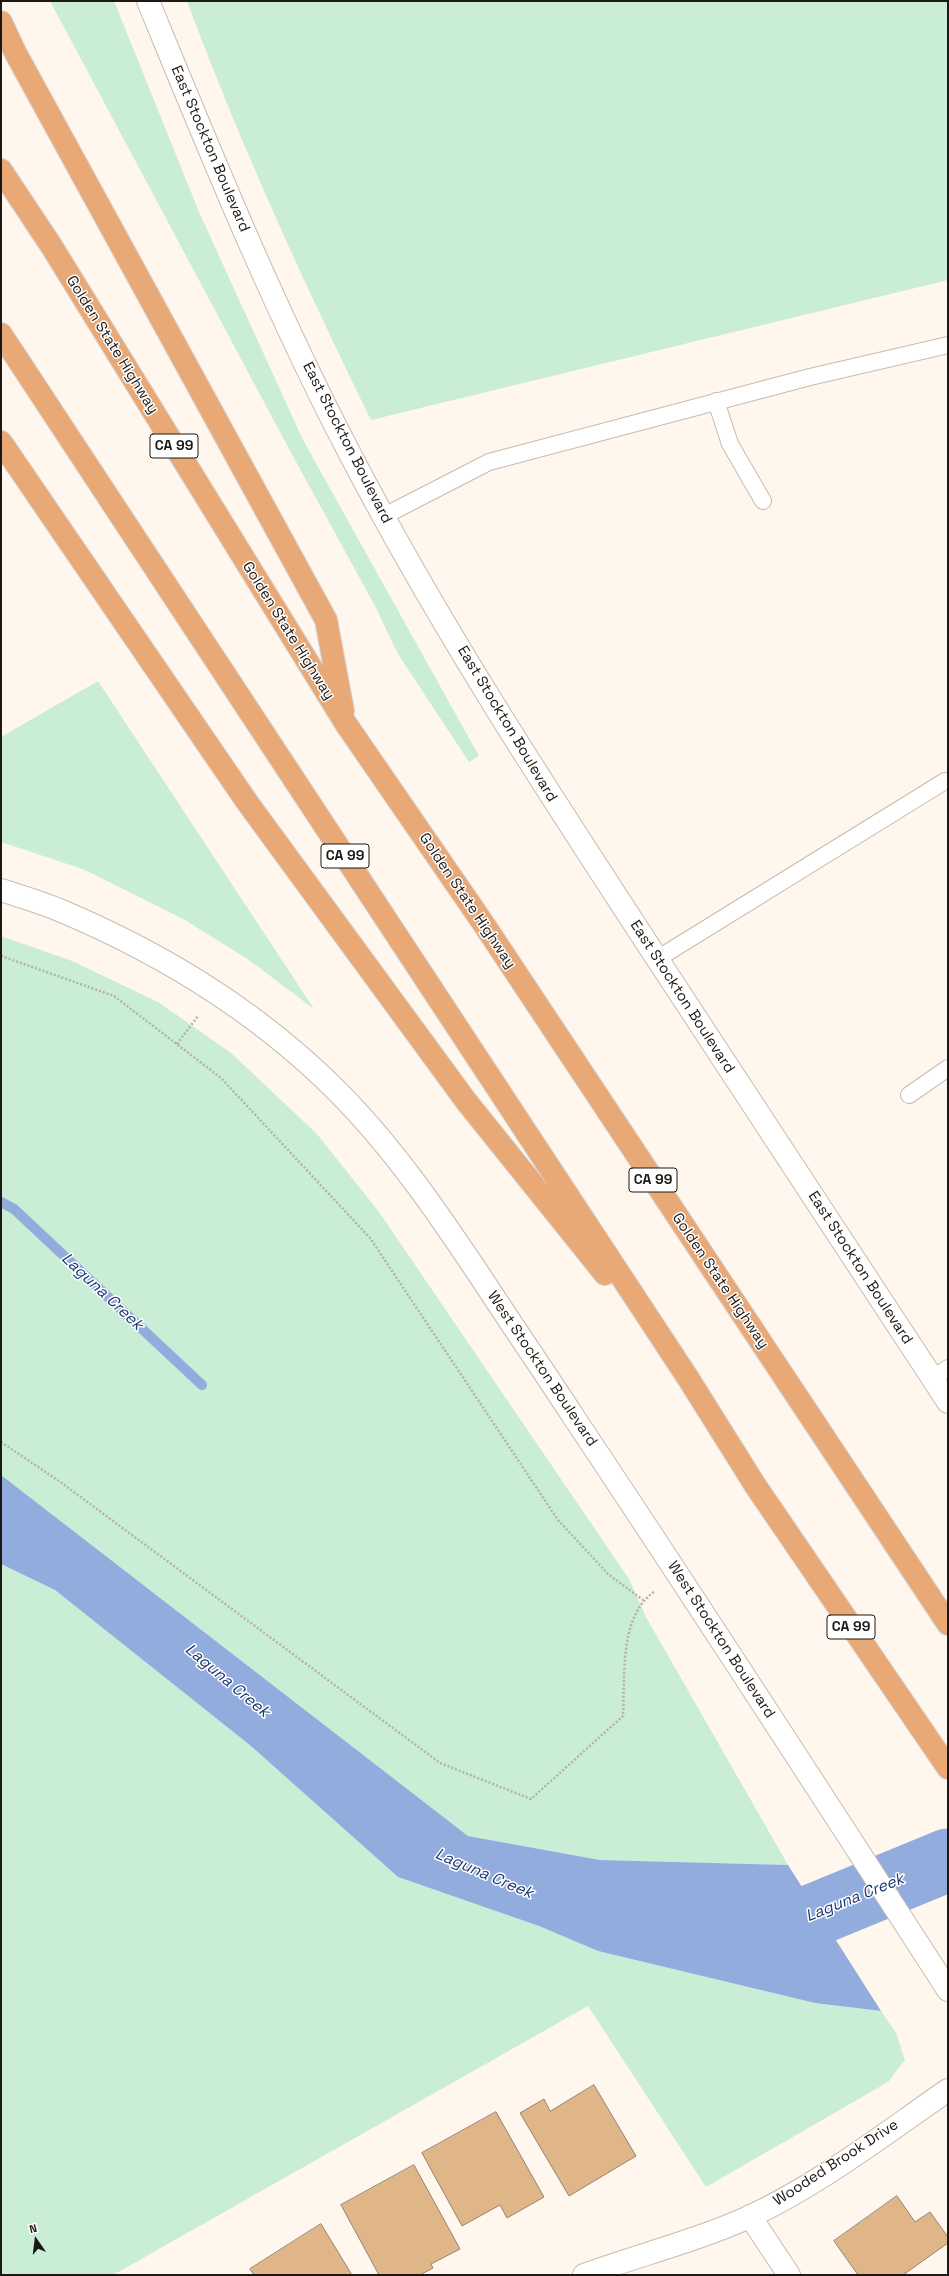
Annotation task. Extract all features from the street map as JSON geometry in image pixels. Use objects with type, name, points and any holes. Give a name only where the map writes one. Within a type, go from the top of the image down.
[{"type":"highway","points":[[1,22],[19,59],[326,620],[346,724]]},
{"type":"highway","name":"Golden State Highway","points":[[1,170],[56,254],[346,724],[483,923],[948,1624]]},
{"type":"highway","name":"CA 99","points":[[1,334],[688,1378],[755,1485],[948,1768]]},
{"type":"highway","points":[[1,442],[247,802],[447,1075],[688,1378]]},
{"type":"street","name":"East Stockton Boulevard","points":[[148,1],[208,146],[284,320],[350,453],[384,516],[568,824],[657,959],[940,1373],[948,1402]]},
{"type":"street","name":"West Stockton Boulevard","points":[[1,890],[61,910],[137,945],[215,992],[254,1019],[297,1054],[338,1091],[387,1146],[446,1225],[714,1627],[948,1990]]},
{"type":"street","name":"Wooded Brook Drive","points":[[584,2275],[715,2232],[750,2216],[802,2189],[948,2090]]},
{"type":"street","points":[[750,2216],[789,2275]]},
{"type":"lane","points":[[384,516],[489,462],[810,377],[948,345]]},
{"type":"lane","points":[[716,401],[730,444],[763,501]]},
{"type":"lane","points":[[657,959],[945,781]]},
{"type":"lane","points":[[909,1095],[948,1068]]},
{"type":"path","points":[[1,956],[114,996],[221,1078],[370,1238],[558,1520],[608,1574],[643,1600]]},
{"type":"path","points":[[177,1044],[215,992]]},
{"type":"path","points":[[1,1442],[59,1481],[440,1763],[531,1799],[623,1716],[628,1631],[643,1600],[678,1574]]},
{"type":"green space","points":[[50,1],[114,1],[199,212],[303,440],[479,756],[469,762],[398,654],[375,606],[288,447]]},
{"type":"green space","points":[[187,1],[948,1],[948,280],[371,420],[321,317],[274,213],[229,108]]},
{"type":"green space","points":[[98,681],[314,1009],[249,960],[185,920],[85,870],[1,842],[1,737]]},
{"type":"green space","points":[[1,936],[72,961],[158,1002],[231,1053],[317,1134],[379,1212],[629,1579],[646,1617],[788,1865],[600,1860],[468,1836],[1,1475]]},
{"type":"green space","points":[[1,1564],[55,1590],[251,1746],[398,1877],[539,1926],[598,1951],[815,2003],[881,2011],[896,2033],[905,2060],[888,2082],[706,2187],[588,2006],[113,2275],[1,2275]]},
{"type":"water","points":[[1,1475],[468,1836],[600,1860],[788,1865],[881,2011],[815,2003],[598,1951],[539,1926],[398,1877],[251,1746],[55,1590],[1,1564]]},
{"type":"building","points":[[594,2085],[636,2156],[569,2196],[520,2113],[544,2099],[550,2111]]},
{"type":"building","points":[[496,2112],[544,2197],[507,2218],[500,2205],[462,2226],[422,2153]]},
{"type":"building","points":[[414,2165],[460,2249],[431,2264],[433,2268],[420,2275],[379,2275],[341,2205]]},
{"type":"building","points":[[897,2196],[915,2222],[930,2212],[948,2237],[948,2243],[903,2275],[858,2275],[834,2241]]},
{"type":"building","points":[[321,2224],[352,2275],[254,2275],[250,2269]]},
{"type":"waterway","name":"Laguna Creek","points":[[1,1202],[14,1209],[202,1385]]},
{"type":"waterway","name":"Laguna Creek","points":[[734,1925],[802,1920],[948,1860]]}]
